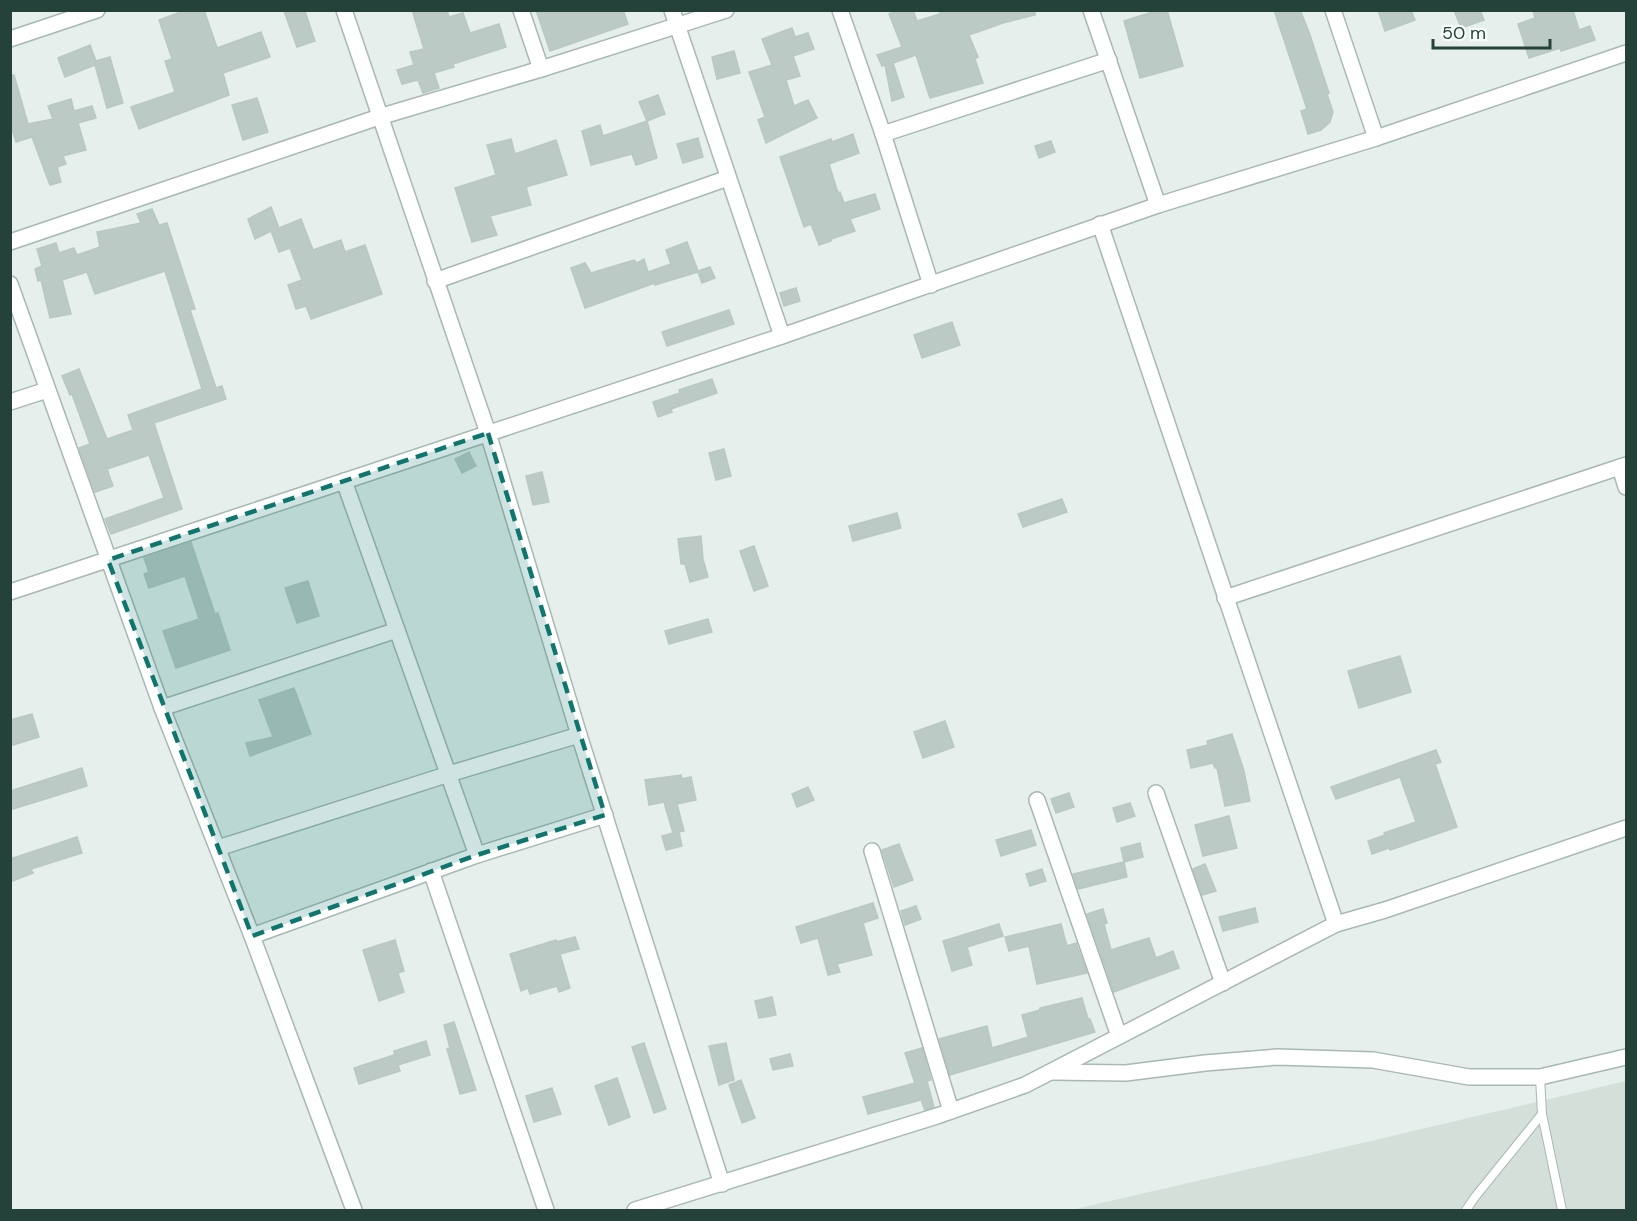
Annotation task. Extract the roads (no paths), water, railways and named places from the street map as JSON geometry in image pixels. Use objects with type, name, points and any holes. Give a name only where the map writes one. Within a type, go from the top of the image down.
[{"type":"street","points":[[10,39],[60,16],[97,10]]},
{"type":"street","points":[[344,10],[488,433],[579,735],[722,1184]]},
{"type":"street","points":[[521,10],[541,69]]},
{"type":"street","points":[[672,10],[782,336]]},
{"type":"street","points":[[10,242],[379,117],[541,69],[726,10]]},
{"type":"street","points":[[840,10],[932,285]]},
{"type":"street","points":[[1091,10],[1158,205]]},
{"type":"street","points":[[1333,10],[1376,138]]},
{"type":"street","points":[[10,592],[782,336],[1100,224],[1376,138],[1626,53]]},
{"type":"street","points":[[883,134],[1108,60]]},
{"type":"street","points":[[435,281],[728,178]]},
{"type":"street","points":[[1100,224],[1336,924]]},
{"type":"street","points":[[10,284],[162,708],[252,936],[354,1210]]},
{"type":"street","points":[[10,402],[47,390]]},
{"type":"street","points":[[1225,598],[1623,466],[1626,487]]},
{"type":"street","points":[[344,481],[477,855]]},
{"type":"street","points":[[162,708],[397,630]]},
{"type":"street","points":[[218,848],[579,735]]},
{"type":"street","points":[[1156,793],[1223,983]]},
{"type":"street","points":[[1037,800],[1119,1036]]},
{"type":"street","points":[[252,936],[477,855],[605,816]]},
{"type":"street","points":[[635,1210],[951,1111],[1024,1084],[1336,924],[1385,910],[1626,828]]},
{"type":"street","points":[[872,851],[951,1111]]},
{"type":"street","points":[[431,871],[546,1210]]},
{"type":"street","points":[[1049,1072],[1126,1073],[1277,1057],[1373,1060],[1469,1077],[1540,1077],[1626,1057]]},
{"type":"lane","points":[[1540,1077],[1542,1114],[1562,1210]]},
{"type":"lane","points":[[1466,1210],[1542,1114]]}]
